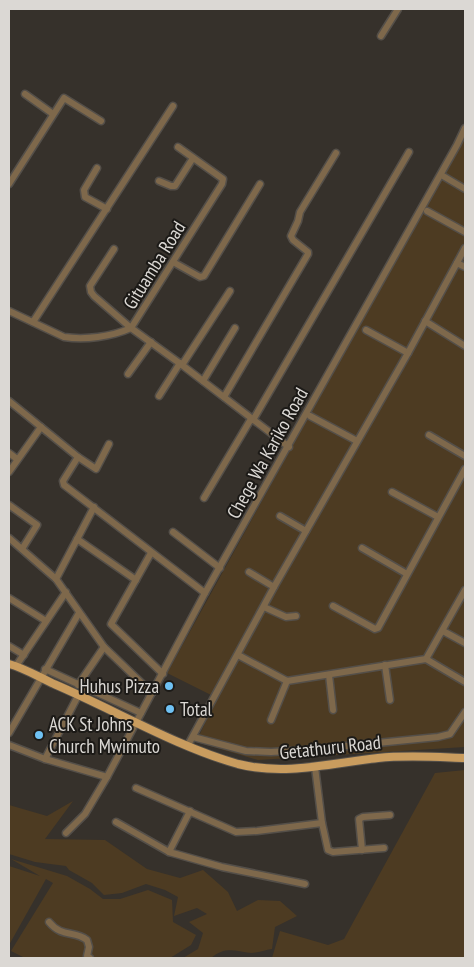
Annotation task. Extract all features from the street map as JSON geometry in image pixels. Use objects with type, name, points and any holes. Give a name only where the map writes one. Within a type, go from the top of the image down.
[{"type":"main road","name":"Getathuru Road","points":[[12,665],[79,694],[149,729],[212,755],[253,766],[272,769],[315,767],[392,757],[465,758]]},
{"type":"street","points":[[381,36],[398,9]]},
{"type":"street","points":[[25,94],[53,114]]},
{"type":"street","points":[[9,184],[65,98],[101,121]]},
{"type":"street","points":[[33,322],[173,106]]},
{"type":"street","name":"Chege Wa Kariko Road","points":[[66,833],[84,814],[107,777],[205,594],[289,447],[465,128]]},
{"type":"street","name":"Gituamba Road","points":[[9,312],[64,337],[73,338],[119,333],[132,328],[222,184],[223,179],[178,148]]},
{"type":"street","points":[[224,397],[308,254],[308,252],[292,240],[291,236],[300,212],[336,152]]},
{"type":"street","points":[[204,498],[252,420],[409,152]]},
{"type":"street","points":[[159,181],[175,186],[193,158]]},
{"type":"street","points":[[97,168],[84,190],[85,197],[107,209]]},
{"type":"street","points":[[443,176],[465,189]]},
{"type":"street","points":[[173,262],[200,277],[204,276],[260,184]]},
{"type":"street","points":[[428,212],[465,232]]},
{"type":"street","points":[[188,745],[274,587],[408,354],[465,248]]},
{"type":"street","points":[[114,249],[90,286],[94,296],[150,342],[289,447]]},
{"type":"street","points":[[457,263],[465,267]]},
{"type":"street","points":[[159,396],[230,291]]},
{"type":"street","points":[[425,321],[465,346]]},
{"type":"street","points":[[203,381],[235,328]]},
{"type":"street","points":[[366,330],[408,354]]},
{"type":"street","points":[[128,374],[150,342]]},
{"type":"street","points":[[9,401],[78,457],[96,468],[109,444]]},
{"type":"street","points":[[310,416],[357,441]]},
{"type":"street","points":[[9,472],[41,427]]},
{"type":"street","points":[[429,435],[465,456]]},
{"type":"street","points":[[9,453],[18,459]]},
{"type":"street","points":[[78,457],[63,483],[205,594]]},
{"type":"street","points":[[333,606],[375,629],[378,628],[465,469]]},
{"type":"street","points":[[392,492],[438,517]]},
{"type":"street","points":[[9,505],[37,525],[22,549]]},
{"type":"street","points":[[56,579],[94,507]]},
{"type":"street","points":[[280,516],[306,531]]},
{"type":"street","points":[[173,532],[220,568]]},
{"type":"street","points":[[9,538],[56,579],[104,647],[152,693]]},
{"type":"street","points":[[77,539],[136,580]]},
{"type":"street","points":[[362,548],[407,574]]},
{"type":"street","points":[[151,553],[111,625],[162,674]]},
{"type":"street","points":[[249,572],[274,587]]},
{"type":"street","points":[[426,659],[465,590]]},
{"type":"street","points":[[12,665],[24,655],[66,592]]},
{"type":"street","points":[[9,598],[46,621]]},
{"type":"street","points":[[264,607],[286,617],[296,616]]},
{"type":"street","points":[[9,733],[79,613]]},
{"type":"street","points":[[443,631],[465,643]]},
{"type":"street","points":[[9,646],[24,655]]},
{"type":"street","points":[[78,685],[104,647]]},
{"type":"street","points":[[238,655],[287,682],[426,659],[465,682]]},
{"type":"street","points":[[385,665],[390,700]]},
{"type":"street","points":[[45,669],[141,713]]},
{"type":"street","points":[[329,675],[333,710]]},
{"type":"street","points":[[270,720],[287,682]]},
{"type":"street","points":[[45,759],[79,694]]},
{"type":"street","points":[[193,736],[246,751],[306,750],[438,737],[450,734],[465,712]]},
{"type":"street","points":[[9,745],[45,759],[107,777]]},
{"type":"street","points":[[315,767],[322,823],[330,852],[384,848]]},
{"type":"street","points":[[136,788],[236,832],[322,823]]},
{"type":"street","points":[[169,852],[190,811]]},
{"type":"street","points":[[362,850],[360,818],[390,815]]},
{"type":"street","points":[[116,822],[169,852],[222,867],[305,884]]},
{"type":"street","points":[[48,922],[58,931],[80,936],[87,940],[89,947],[87,956],[90,958]]},
{"type":"shaded area","points":[[465,133],[465,747],[258,760],[196,742],[217,698],[167,673]]},
{"type":"shaded area","points":[[465,770],[465,958],[272,958],[280,931],[328,945],[344,939],[435,773]]},
{"type":"shaded area","points":[[73,801],[45,839],[105,840],[147,869],[180,878],[203,870],[228,892],[237,911],[258,900],[280,901],[297,916],[275,927],[272,949],[256,953],[226,951],[216,954],[211,958],[183,958],[198,949],[203,933],[189,922],[207,914],[197,908],[174,916],[178,897],[165,890],[146,884],[122,893],[104,895],[92,883],[69,870],[66,866],[35,862],[9,854],[9,805],[47,816]]},
{"type":"shaded area","points":[[11,859],[67,876],[103,899],[120,899],[148,890],[172,900],[173,922],[196,935],[191,945],[170,958],[25,958],[11,951],[53,883],[46,879],[9,945],[9,866],[40,876]]},
{"type":"place","name":"Huhus Pizza","points":[[169,686]]},
{"type":"place","name":"Total","points":[[170,709]]},
{"type":"place","name":"ACK St Johns Church Mwimuto","points":[[39,735]]}]
